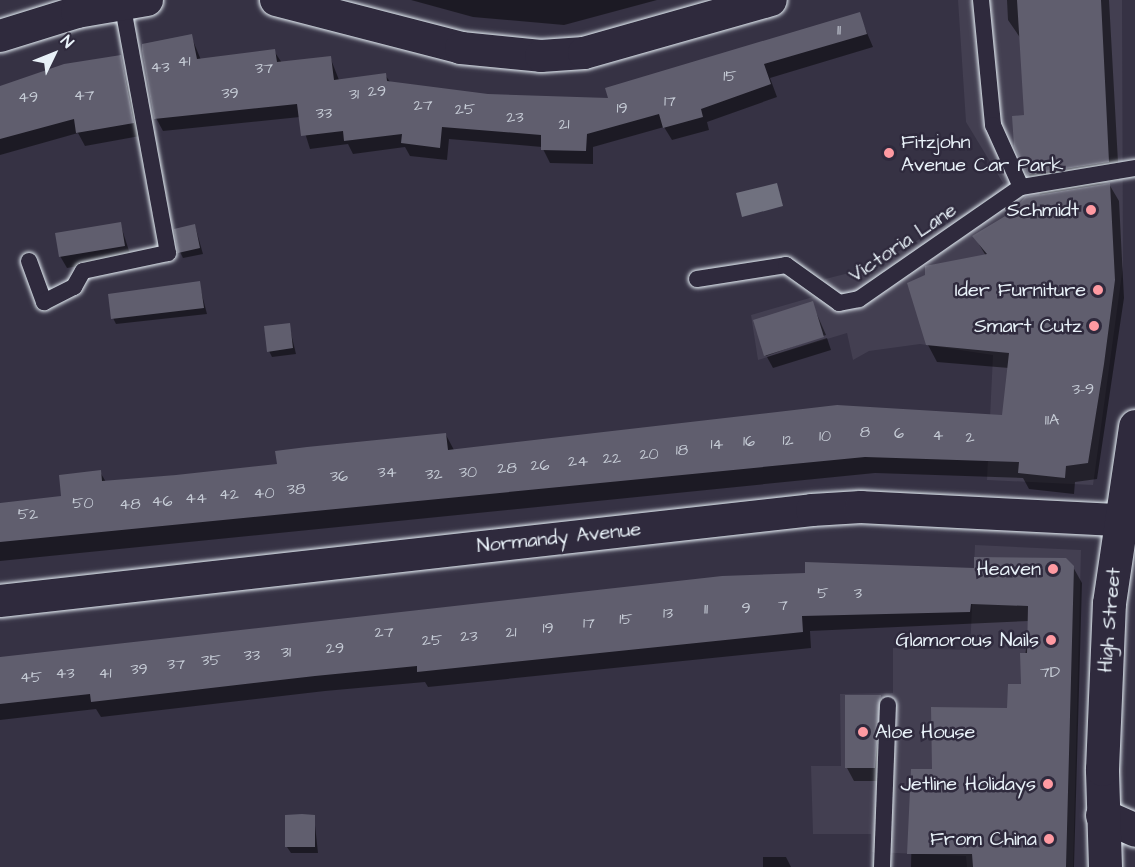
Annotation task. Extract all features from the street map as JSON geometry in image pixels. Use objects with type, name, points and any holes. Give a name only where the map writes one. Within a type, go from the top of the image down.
[{"type":"main road","name":"High Street","points":[[1105,867],[1102,815],[1104,680],[1120,520],[1135,426]]},
{"type":"main road","points":[[1102,815],[1135,830]]},
{"type":"street","points":[[276,0],[461,48],[541,56],[584,53],[768,0]]},
{"type":"street","points":[[0,36],[134,1]]},
{"type":"street","name":"Normandy Avenue","points":[[0,601],[812,510],[861,507],[1120,520]]},
{"type":"lane","points":[[981,0],[993,125],[1021,188]]},
{"type":"lane","points":[[29,261],[44,302],[74,287],[83,271],[168,253],[134,1]]},
{"type":"lane","name":"Victoria Lane","points":[[697,279],[786,265],[839,303],[859,299],[1021,188],[1076,174],[1135,168]]},
{"type":"lane","points":[[882,867],[888,705]]},
{"type":"shaded area","points":[[958,0],[1122,0],[1123,266],[1093,485],[987,480],[993,355],[920,344],[869,351],[853,360],[847,333],[758,360],[751,315],[827,293],[825,279],[869,268],[985,202],[1003,183],[966,122]]},
{"type":"shaded area","points":[[975,545],[1081,550],[1073,867],[967,867],[966,856],[872,852],[871,834],[813,834],[811,766],[841,766],[840,694],[893,693],[893,648],[970,650]]},
{"type":"water","points":[[777,183],[783,206],[742,217],[736,193]]},
{"type":"building","points":[[1017,0],[1101,0],[1109,162],[1027,175],[1014,146],[1012,116],[1024,115]]},
{"type":"building","points":[[860,12],[867,34],[764,64],[771,84],[701,109],[703,117],[663,128],[659,114],[587,134],[586,151],[541,150],[541,135],[442,127],[440,148],[401,143],[402,134],[344,141],[343,131],[301,136],[297,104],[154,119],[142,51],[142,44],[192,34],[197,59],[275,49],[277,62],[331,56],[334,80],[386,73],[387,81],[488,94],[608,98],[605,88]]},
{"type":"building","points":[[121,55],[134,123],[76,133],[74,119],[0,139],[0,86],[64,64]]},
{"type":"building","points":[[1110,183],[1115,280],[1104,364],[1088,463],[1066,466],[1065,478],[1018,473],[1019,462],[865,457],[0,542],[0,503],[61,496],[59,475],[101,470],[102,481],[176,475],[277,464],[275,451],[307,447],[446,433],[448,450],[837,405],[1002,415],[1009,353],[926,345],[907,283],[925,275],[925,266],[987,254],[972,236],[1012,212],[1025,197]]},
{"type":"building","points":[[121,222],[125,246],[59,257],[55,233]]},
{"type":"building","points":[[195,224],[200,248],[178,253],[174,229]]},
{"type":"building","points":[[200,281],[204,308],[111,319],[108,294]]},
{"type":"building","points":[[813,301],[824,337],[764,356],[753,320]]},
{"type":"building","points":[[290,323],[293,348],[267,352],[264,326]]},
{"type":"building","points":[[974,557],[1066,558],[1074,566],[1066,867],[973,867],[972,854],[907,854],[911,769],[932,769],[931,707],[1007,708],[1008,684],[1021,684],[1020,653],[1027,653],[1028,606],[971,604],[970,612],[802,616],[803,632],[417,672],[417,666],[315,676],[91,702],[90,694],[0,704],[0,657],[722,576],[805,573],[805,562],[974,568]]},
{"type":"building","name":"Aloe House","points":[[845,695],[881,695],[875,768],[845,768]]},
{"type":"building","points":[[285,815],[315,815],[315,847],[285,847]]},
{"type":"place","name":"Fitzjohn Avenue Car Park","points":[[889,153]]},
{"type":"place","name":"Schmidt","points":[[1091,210]]},
{"type":"place","name":"Ider Furniture","points":[[1098,290]]},
{"type":"place","name":"Smart Cutz","points":[[1094,326]]},
{"type":"place","name":"Heaven","points":[[1053,569]]},
{"type":"place","name":"Glamorous Nails","points":[[1051,640]]},
{"type":"place","name":"Aloe House","points":[[863,732]]},
{"type":"place","name":"Jetline Holidays","points":[[1048,784]]},
{"type":"place","name":"From China","points":[[1049,839]]}]
